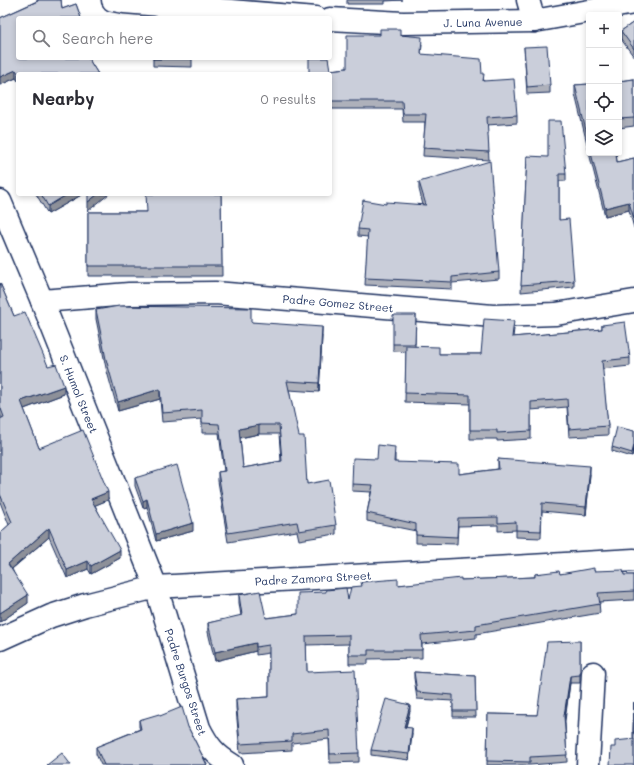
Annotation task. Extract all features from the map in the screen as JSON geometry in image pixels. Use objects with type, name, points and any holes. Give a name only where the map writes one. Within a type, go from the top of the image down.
[{"type":"street","points":[[113,0],[292,16]]},
{"type":"street","points":[[528,0],[534,21]]},
{"type":"street","name":"J. Luna Avenue","points":[[332,19],[403,23],[534,21],[634,3]]},
{"type":"street","name":"S. Humol Street","points":[[0,201],[42,301],[156,587]]},
{"type":"street","name":"Padre Gomez Street","points":[[42,301],[129,294],[215,293],[492,316],[556,314],[634,301]]},
{"type":"street","name":"Padre Zamora Street","points":[[0,639],[51,616],[85,604],[156,587],[634,560]]},
{"type":"street","name":"Padre Burgos Street","points":[[156,587],[199,728],[212,749],[220,758],[232,765]]},
{"type":"street","points":[[588,765],[593,673]]},
{"type":"building","points":[[61,0],[62,9],[76,4],[80,16],[16,16],[16,60],[89,60],[97,72],[18,72],[16,70],[0,77],[0,18],[38,1]]},
{"type":"building","points":[[634,22],[634,49],[622,32],[622,30]]},
{"type":"building","points":[[380,29],[400,29],[400,35],[422,37],[421,54],[481,59],[482,74],[484,74],[483,81],[514,79],[517,115],[487,117],[489,152],[423,148],[426,114],[403,114],[402,101],[332,101],[332,72],[309,72],[309,60],[328,60],[330,70],[347,68],[347,35],[380,35]]},
{"type":"building","points":[[547,46],[550,85],[527,87],[524,47]]},
{"type":"building","points":[[634,79],[634,118],[622,119],[622,81]]},
{"type":"building","points":[[586,84],[586,131],[575,85]]},
{"type":"building","points":[[548,121],[561,121],[566,174],[559,174],[559,220],[569,219],[574,281],[521,285],[527,156],[548,157]]},
{"type":"building","points":[[592,156],[616,156],[617,162],[634,158],[634,219],[629,202],[605,208]]},
{"type":"building","points":[[490,161],[499,272],[452,277],[452,282],[365,278],[368,230],[358,229],[363,200],[386,204],[386,202],[426,205],[419,182]]},
{"type":"building","points":[[42,196],[65,196],[48,206]]},
{"type":"building","points":[[88,196],[96,196],[88,202]]},
{"type":"building","points":[[146,196],[221,196],[222,266],[88,266],[88,212],[147,212]]},
{"type":"building","points":[[0,283],[14,316],[25,312],[48,366],[56,364],[64,386],[21,401],[39,448],[83,430],[108,492],[91,499],[120,550],[91,566],[88,561],[67,570],[49,528],[8,564],[28,595],[0,613],[0,533],[12,522],[0,494],[0,419],[4,417],[0,406]]},
{"type":"building","points":[[119,306],[251,308],[251,322],[322,327],[319,383],[287,381],[299,436],[304,436],[307,484],[329,480],[336,525],[299,531],[297,522],[228,533],[218,472],[225,471],[219,424],[202,423],[202,410],[162,413],[160,389],[118,402],[106,359],[96,310]],"holes":[[[259,425],[279,425],[282,461],[243,468],[239,429]]]},
{"type":"building","points":[[393,315],[416,315],[415,344],[393,344]]},
{"type":"building","points":[[484,319],[514,321],[512,337],[602,329],[602,325],[625,322],[630,358],[602,361],[608,426],[569,429],[567,399],[531,402],[531,431],[497,433],[497,430],[470,430],[470,395],[405,393],[406,346],[439,347],[439,354],[481,354]]},
{"type":"building","points":[[617,427],[634,431],[634,445],[632,453],[612,447]]},
{"type":"building","points":[[378,445],[395,447],[394,462],[459,464],[459,474],[499,469],[498,459],[590,466],[586,507],[542,503],[541,531],[516,530],[516,522],[498,523],[498,517],[458,518],[457,537],[416,535],[416,524],[367,513],[373,485],[352,484],[353,458],[377,459]]},
{"type":"building","points":[[177,465],[193,523],[156,534],[147,499],[143,501],[135,478]]},
{"type":"building","points":[[594,568],[594,571],[623,570],[624,575],[634,575],[634,591],[598,593],[600,604],[476,625],[476,630],[421,635],[422,650],[368,650],[368,655],[349,655],[349,635],[306,636],[307,672],[355,670],[359,753],[330,754],[329,730],[292,734],[292,741],[240,744],[236,699],[269,697],[269,645],[256,647],[256,643],[215,652],[208,623],[242,615],[239,595],[260,591],[266,618],[298,614],[298,593],[326,592],[326,590],[346,588],[348,600],[351,587],[362,586],[361,582],[398,579],[398,585],[461,578],[461,580],[535,577],[535,574],[559,571],[560,574]]},
{"type":"building","points":[[580,641],[580,675],[570,676],[564,716],[567,755],[530,757],[530,762],[487,761],[488,714],[537,715],[547,642]]},
{"type":"building","points":[[414,672],[475,676],[476,711],[453,711],[453,695],[417,692]]},
{"type":"building","points":[[386,699],[410,705],[404,727],[412,728],[409,754],[371,750]]},
{"type":"building","points":[[634,702],[634,733],[633,731]]},
{"type":"building","points":[[182,707],[188,727],[207,765],[104,765],[96,747],[141,729],[139,720],[159,714],[160,716]]},
{"type":"building","points":[[634,739],[634,765],[610,765],[611,747],[615,747],[615,741]]},
{"type":"building","points":[[62,753],[71,765],[47,765]]}]
